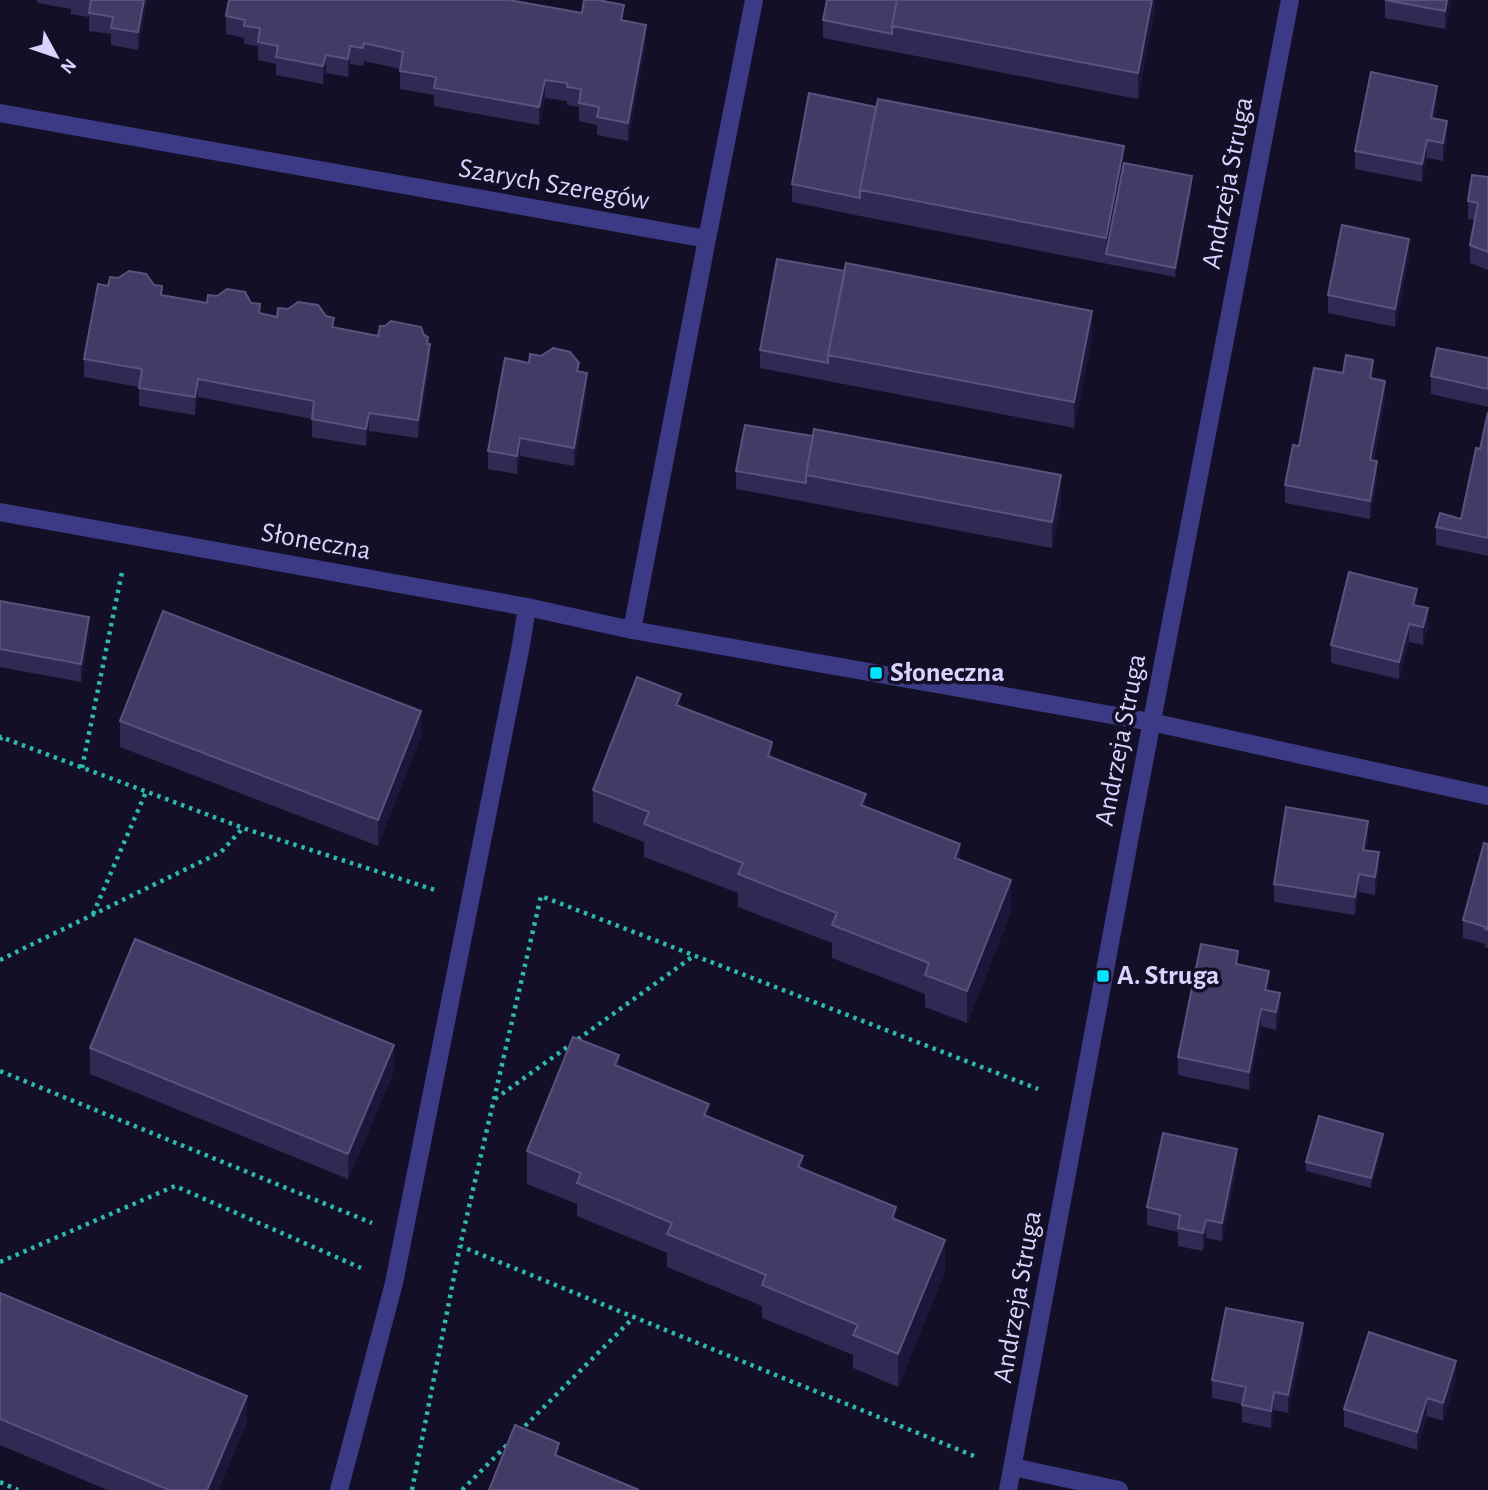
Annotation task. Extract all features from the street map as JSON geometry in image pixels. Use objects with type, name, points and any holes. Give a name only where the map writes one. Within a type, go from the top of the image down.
[{"type":"street","points":[[632,630],[754,0]]},
{"type":"street","name":"Andrzeja Struga","points":[[1008,1490],[1151,722],[1290,0]]},
{"type":"street","name":"Szarych Szeregów","points":[[0,113],[707,239]]},
{"type":"street","name":"Słoneczna","points":[[0,512],[527,607],[632,630],[1151,722],[1488,796]]},
{"type":"street","points":[[339,1490],[394,1283],[527,607]]},
{"type":"street","points":[[1013,1467],[1119,1490]]},
{"type":"path","points":[[82,768],[122,572]]},
{"type":"path","points":[[0,740],[1,737],[243,828],[469,901]]},
{"type":"path","points":[[92,915],[146,792]]},
{"type":"path","points":[[0,960],[221,852],[243,828]]},
{"type":"path","points":[[412,1490],[460,1246],[541,896],[1038,1089]]},
{"type":"path","points":[[494,1099],[695,955]]},
{"type":"path","points":[[0,1071],[402,1235]]},
{"type":"path","points":[[0,1262],[176,1186],[394,1283]]},
{"type":"path","points":[[460,1246],[974,1456]]},
{"type":"path","points":[[462,1490],[634,1317]]},
{"type":"path","points":[[0,1482],[18,1490]]},
{"type":"building","points":[[91,0],[144,0],[138,32],[111,28],[113,17],[89,13]]},
{"type":"building","points":[[229,0],[509,0],[582,13],[584,0],[598,0],[624,5],[621,20],[646,25],[628,123],[597,117],[599,107],[579,103],[581,89],[567,87],[567,83],[545,80],[539,107],[434,88],[436,77],[400,71],[403,52],[364,43],[363,48],[350,46],[348,59],[326,55],[323,66],[276,57],[278,46],[258,42],[260,28],[244,26],[245,20],[226,16]]},
{"type":"building","points":[[827,0],[897,0],[892,34],[823,20]]},
{"type":"building","points":[[897,0],[1152,0],[1138,73],[892,26]]},
{"type":"building","points":[[1385,0],[1447,0],[1445,11]]},
{"type":"building","points":[[1371,72],[1437,86],[1431,118],[1447,121],[1443,143],[1427,140],[1422,164],[1355,151]]},
{"type":"building","points":[[809,93],[876,107],[860,198],[792,184]]},
{"type":"building","points":[[878,99],[1124,146],[1106,238],[860,190]]},
{"type":"building","points":[[1124,163],[1192,176],[1175,268],[1106,254]]},
{"type":"building","points":[[1472,175],[1488,177],[1488,252],[1470,245],[1478,203],[1468,201]]},
{"type":"building","points":[[1342,225],[1409,239],[1395,309],[1328,295]]},
{"type":"building","points":[[777,259],[845,271],[828,363],[760,350]]},
{"type":"building","points":[[846,263],[1092,311],[1074,402],[828,355]]},
{"type":"building","points":[[129,271],[146,274],[154,285],[162,286],[161,295],[207,303],[208,295],[217,296],[227,289],[245,292],[251,303],[260,304],[259,313],[277,317],[278,308],[288,309],[298,302],[318,305],[326,316],[334,318],[332,327],[378,336],[380,326],[391,321],[421,327],[424,335],[428,337],[427,344],[430,344],[418,420],[369,413],[366,429],[312,419],[314,401],[198,379],[195,397],[139,388],[142,369],[84,359],[98,284],[108,286],[110,277],[118,278]]},
{"type":"building","points":[[553,348],[570,352],[579,363],[577,371],[587,373],[574,448],[520,438],[517,456],[488,451],[505,358],[529,363],[530,354],[541,356]]},
{"type":"building","points":[[1437,348],[1488,358],[1488,389],[1431,376]]},
{"type":"building","points":[[1346,355],[1373,360],[1370,378],[1385,381],[1370,460],[1377,461],[1370,501],[1285,485],[1293,445],[1299,446],[1314,368],[1343,373]]},
{"type":"building","points":[[1488,412],[1488,538],[1436,527],[1440,513],[1461,519],[1476,448],[1480,449]]},
{"type":"building","points":[[745,425],[813,436],[806,483],[736,471]]},
{"type":"building","points":[[814,429],[1061,475],[1052,522],[806,475]]},
{"type":"building","points":[[1349,572],[1417,589],[1413,605],[1428,608],[1423,627],[1409,624],[1399,662],[1331,645]]},
{"type":"building","points":[[0,601],[89,617],[81,664],[0,649]]},
{"type":"building","points":[[163,611],[421,711],[378,820],[120,721]]},
{"type":"building","points":[[637,677],[681,694],[676,705],[772,742],[768,756],[866,794],[861,805],[960,844],[955,858],[1011,880],[967,991],[925,975],[929,963],[832,925],[837,913],[738,874],[743,863],[644,824],[649,812],[593,790]]},
{"type":"building","points":[[1286,807],[1368,821],[1363,850],[1379,852],[1375,877],[1359,874],[1355,897],[1274,884]]},
{"type":"building","points":[[1484,843],[1488,844],[1488,930],[1463,920]]},
{"type":"building","points":[[135,939],[394,1045],[348,1154],[90,1048]]},
{"type":"building","points":[[1201,944],[1238,951],[1236,964],[1269,971],[1265,990],[1280,993],[1276,1012],[1261,1009],[1249,1072],[1178,1057]]},
{"type":"building","points":[[573,1037],[619,1055],[615,1065],[709,1104],[704,1115],[803,1156],[798,1167],[896,1207],[892,1218],[945,1240],[898,1354],[853,1335],[858,1325],[762,1285],[766,1275],[667,1234],[672,1223],[577,1183],[581,1173],[527,1151]]},
{"type":"building","points":[[1319,1116],[1383,1134],[1371,1178],[1306,1162]]},
{"type":"building","points":[[1163,1133],[1237,1149],[1222,1223],[1206,1220],[1203,1233],[1178,1228],[1180,1215],[1147,1207]]},
{"type":"building","points":[[0,1293],[247,1396],[207,1490],[169,1490],[0,1419]]},
{"type":"building","points":[[1226,1308],[1303,1323],[1288,1395],[1274,1392],[1271,1411],[1242,1405],[1246,1387],[1212,1380]]},
{"type":"building","points":[[1369,1332],[1456,1361],[1443,1403],[1427,1398],[1417,1432],[1344,1409]]},
{"type":"building","points":[[515,1425],[559,1443],[555,1455],[639,1490],[489,1490]]},
{"type":"place","name":"Słoneczna","points":[[876,673]]},
{"type":"place","name":"A. Struga","points":[[1103,976]]}]
